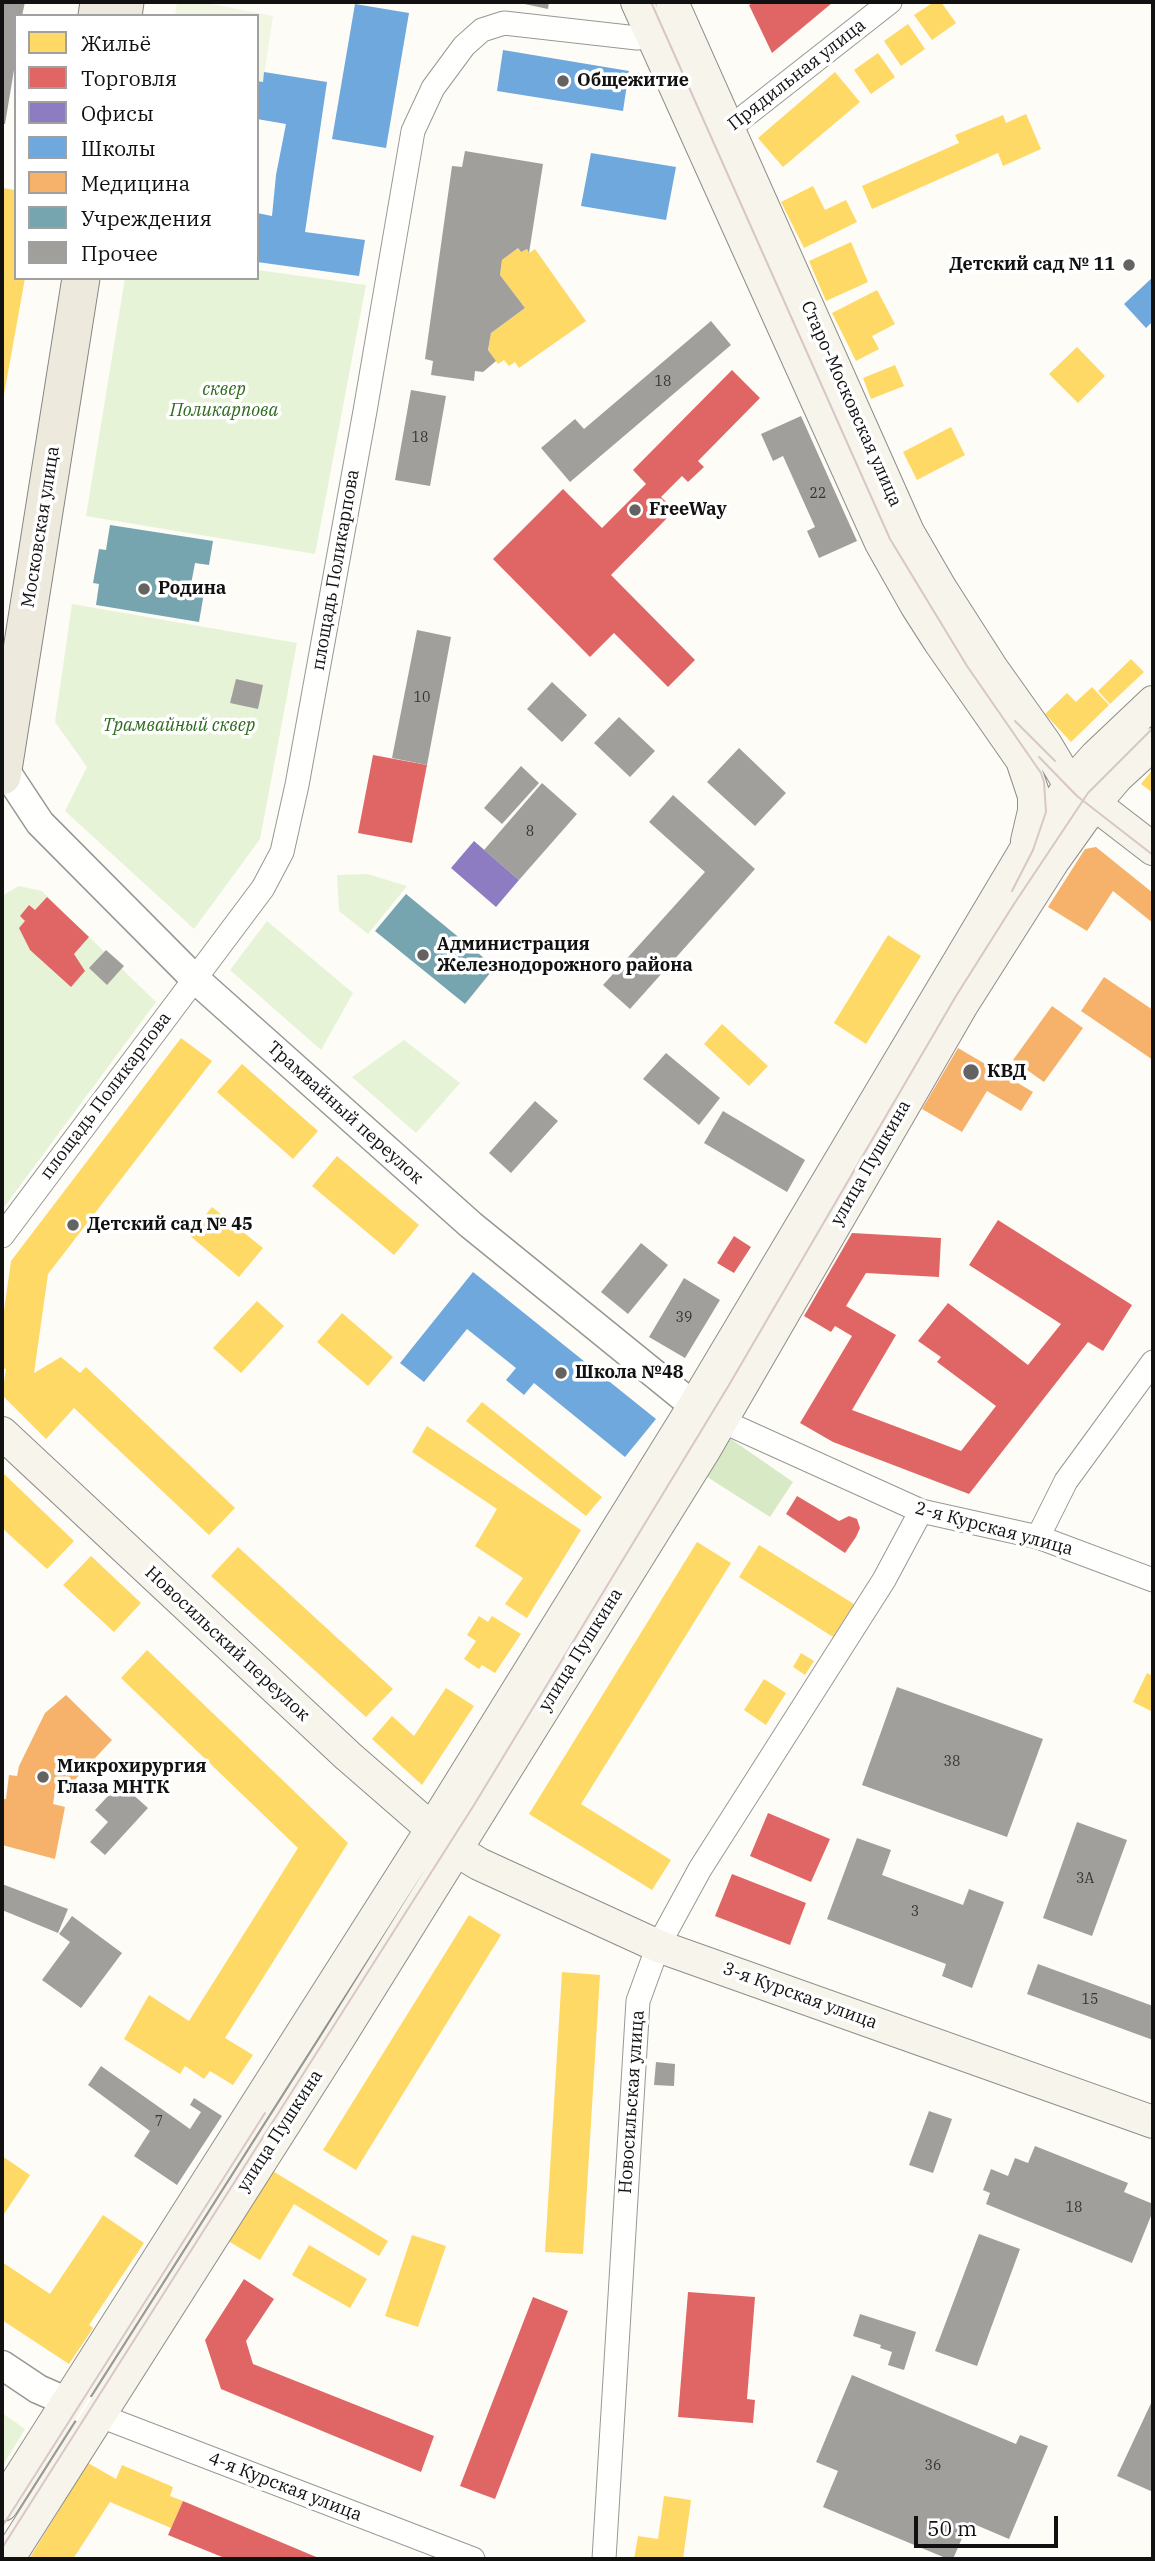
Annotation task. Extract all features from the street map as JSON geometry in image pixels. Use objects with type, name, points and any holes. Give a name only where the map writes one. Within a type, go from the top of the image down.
[{"type":"main road","points":[[637,2],[652,36],[716,137],[881,543],[916,606],[1022,760],[1031,781],[1034,803],[1026,849]]},
{"type":"main road","name":"Старо-Московская улица","points":[[672,2],[716,137],[908,532],[940,589],[990,667],[1082,795]]},
{"type":"main road","name":"Московская улица","points":[[2,614],[55,280]]},
{"type":"main road","name":"Московская улица","points":[[2,770],[81,280]]},
{"type":"main road","name":"улица Пушкина","points":[[8,2559],[456,1850],[722,1421],[962,1005],[1050,867],[1096,756],[1153,702]]},
{"type":"main road","name":"улица Пушкина","points":[[2,2505],[431,1830],[694,1406],[1026,849],[1082,795],[1117,777],[1153,744]]},
{"type":"main road","points":[[1022,760],[1082,795],[1153,849]]},
{"type":"main road","name":"Новосильский переулок","points":[[2,1433],[348,1756],[456,1850]]},
{"type":"main road","name":"3-я Курская улица","points":[[456,1850],[535,1891],[658,1946],[1153,2122]]},
{"type":"street","name":"Прядильная улица","points":[[716,137],[890,2]]},
{"type":"street","name":"площадь Поликарпова","points":[[9,1226],[263,888],[282,852],[297,785],[365,411],[413,131],[433,88],[464,46],[482,30],[504,23],[637,38],[652,36]]},
{"type":"street","name":"Трамвайный переулок","points":[[2,770],[40,823],[194,978],[471,1225],[694,1406],[722,1421]]},
{"type":"street","points":[[1038,1538],[1066,1481],[1153,1362]]},
{"type":"street","name":"2-я Курская улица","points":[[722,1421],[921,1511],[1038,1538],[1153,1580]]},
{"type":"street","name":"Новосильская улица","points":[[604,2559],[638,2001],[658,1946],[700,1869],[884,1580],[921,1511]]},
{"type":"street","points":[[2,2365],[38,2389],[98,2415]]},
{"type":"street","name":"4-я Курская улица","points":[[98,2415],[473,2559]]},
{"type":"green space","points":[[177,2],[201,2],[273,16],[263,82],[259,81],[259,14],[175,14]]},
{"type":"green space","name":"сквер Поликарпова","points":[[259,270],[366,285],[315,554],[86,516],[125,280],[259,280]]},
{"type":"green space","name":"Трамвайный сквер","points":[[72,604],[297,643],[260,839],[194,929],[65,811],[87,767],[55,722]]},
{"type":"green space","points":[[367,874],[407,886],[368,934],[339,911],[337,875]]},
{"type":"green space","points":[[19,886],[42,891],[156,1002],[2,1210],[2,896]]},
{"type":"green space","points":[[267,921],[353,993],[321,1050],[230,970]]},
{"type":"green space","points":[[404,1040],[460,1083],[416,1133],[352,1077]]},
{"type":"green space","points":[[725,1435],[793,1482],[770,1517],[701,1473]]},
{"type":"green space","points":[[2,2413],[25,2429],[2,2467]]},
{"type":"building: Жильё","points":[[934,2],[941,2],[956,23],[932,40],[914,15]]},
{"type":"building: Жильё","points":[[908,24],[925,49],[901,66],[884,41]]},
{"type":"building: Жильё","points":[[878,53],[895,77],[871,94],[854,70]]},
{"type":"building: Жильё","points":[[835,72],[860,102],[783,167],[758,138]]},
{"type":"building: Жильё","points":[[1026,114],[1041,149],[1003,166],[998,153],[872,209],[862,186],[959,143],[955,135],[1003,115],[1006,123]]},
{"type":"building: Жильё","points":[[813,186],[825,210],[846,200],[857,222],[804,248],[781,202]]},
{"type":"building: Жильё","points":[[2,188],[14,190],[14,280],[25,280],[3,400]]},
{"type":"building: Жильё","points":[[851,242],[868,282],[826,301],[809,261]]},
{"type":"building: Жильё","points":[[518,248],[521,252],[527,249],[529,253],[535,249],[586,321],[519,368],[515,362],[509,366],[504,360],[498,364],[488,350],[491,333],[525,308],[500,275],[502,260]]},
{"type":"building: Жильё","points":[[877,290],[895,324],[872,336],[879,349],[856,361],[832,313]]},
{"type":"building: Жильё","points":[[1077,347],[1105,376],[1078,403],[1049,374]]},
{"type":"building: Жильё","points":[[895,365],[904,386],[871,399],[863,378]]},
{"type":"building: Жильё","points":[[951,427],[965,455],[917,480],[903,452]]},
{"type":"building: Жильё","points":[[1131,659],[1144,672],[1110,704],[1098,691]]},
{"type":"building: Жильё","points":[[1092,687],[1109,705],[1071,742],[1045,714],[1067,693],[1076,702]]},
{"type":"building: Жильё","points":[[1153,769],[1153,793],[1141,784]]},
{"type":"building: Жильё","points":[[888,935],[921,956],[866,1044],[834,1023]]},
{"type":"building: Жильё","points":[[722,1024],[768,1066],[749,1086],[704,1044]]},
{"type":"building: Жильё","points":[[181,1038],[212,1061],[48,1274],[34,1373],[61,1357],[80,1373],[86,1367],[235,1508],[209,1535],[74,1408],[46,1439],[2,1395],[6,1369],[2,1368],[2,1325],[11,1261]]},
{"type":"building: Жильё","points":[[242,1064],[318,1131],[293,1159],[217,1092]]},
{"type":"building: Жильё","points":[[337,1156],[419,1225],[394,1255],[312,1186]]},
{"type":"building: Жильё","points":[[212,1207],[263,1248],[239,1277],[189,1235]]},
{"type":"building: Жильё","points":[[257,1301],[284,1326],[241,1373],[213,1348]]},
{"type":"building: Жильё","points":[[342,1313],[393,1357],[368,1386],[317,1342]]},
{"type":"building: Жильё","points":[[482,1402],[602,1497],[586,1516],[466,1421]]},
{"type":"building: Жильё","points":[[427,1426],[581,1530],[527,1618],[505,1604],[523,1578],[475,1546],[497,1509],[412,1452]]},
{"type":"building: Жильё","points":[[2,1472],[74,1541],[47,1569],[2,1528]]},
{"type":"building: Жильё","points":[[697,1542],[731,1563],[581,1804],[671,1860],[652,1890],[529,1814]]},
{"type":"building: Жильё","points":[[759,1545],[854,1604],[833,1637],[739,1577]]},
{"type":"building: Жильё","points":[[238,1547],[393,1689],[366,1717],[211,1576]]},
{"type":"building: Жильё","points":[[91,1556],[141,1603],[114,1632],[63,1585]]},
{"type":"building: Жильё","points":[[479,1616],[488,1622],[492,1616],[521,1634],[495,1673],[482,1665],[479,1669],[464,1659],[476,1641],[467,1635]]},
{"type":"building: Жильё","points":[[147,1650],[348,1843],[225,2038],[253,2055],[233,2085],[210,2071],[204,2079],[185,2066],[180,2074],[124,2039],[149,1995],[189,2021],[298,1848],[121,1678]]},
{"type":"building: Жильё","points":[[801,1653],[814,1661],[805,1675],[793,1667]]},
{"type":"building: Жильё","points":[[1147,1673],[1153,1676],[1153,1712],[1133,1702]]},
{"type":"building: Жильё","points":[[764,1679],[786,1693],[766,1725],[744,1710]]},
{"type":"building: Жильё","points":[[446,1688],[474,1706],[422,1785],[372,1739],[392,1716],[414,1736]]},
{"type":"building: Жильё","points":[[469,1915],[501,1935],[356,2170],[323,2150]]},
{"type":"building: Жильё","points":[[562,1972],[600,1975],[583,2254],[545,2252]]},
{"type":"building: Жильё","points":[[2,2156],[30,2175],[2,2217]]},
{"type":"building: Жильё","points":[[271,2170],[388,2241],[379,2256],[294,2204],[260,2260],[228,2241]]},
{"type":"building: Жильё","points":[[103,2215],[144,2243],[89,2325],[93,2328],[69,2364],[2,2320],[2,2262],[50,2294]]},
{"type":"building: Жильё","points":[[412,2235],[446,2246],[418,2327],[385,2316]]},
{"type":"building: Жильё","points":[[309,2245],[367,2279],[350,2308],[292,2275]]},
{"type":"building: Жильё","points":[[88,2463],[116,2479],[122,2465],[173,2487],[170,2496],[183,2501],[171,2528],[110,2502],[73,2559],[29,2559]]},
{"type":"building: Жильё","points":[[664,2496],[691,2500],[683,2559],[634,2559],[638,2536],[658,2539]]},
{"type":"building: Торговля","points":[[755,2],[832,3],[772,53],[749,5]]},
{"type":"building: Торговля","points":[[732,370],[760,398],[698,461],[704,467],[688,482],[682,476],[661,497],[675,510],[611,575],[695,660],[668,687],[614,633],[590,657],[493,559],[563,489],[602,528],[646,484],[633,470]]},
{"type":"building: Торговля","points":[[373,755],[427,765],[412,843],[358,833]]},
{"type":"building: Торговля","points":[[47,897],[89,937],[74,954],[85,971],[71,987],[30,950],[19,928],[25,921],[20,916],[29,905],[35,910]]},
{"type":"building: Торговля","points":[[998,1220],[1132,1305],[1103,1351],[1088,1342],[969,1494],[833,1442],[800,1423],[852,1336],[835,1326],[831,1332],[804,1316],[852,1233],[941,1238],[939,1277],[866,1273],[846,1306],[896,1335],[852,1410],[961,1451],[996,1406],[937,1362],[941,1357],[918,1341],[948,1303],[1028,1365],[1061,1324],[969,1265]]},
{"type":"building: Торговля","points":[[734,1236],[751,1247],[734,1273],[717,1263]]},
{"type":"building: Торговля","points":[[797,1496],[839,1521],[849,1516],[857,1519],[860,1528],[845,1553],[786,1514]]},
{"type":"building: Торговля","points":[[768,1813],[830,1839],[811,1882],[750,1856]]},
{"type":"building: Торговля","points":[[732,1874],[806,1903],[790,1945],[715,1916]]},
{"type":"building: Торговля","points":[[244,2279],[274,2299],[246,2341],[253,2364],[434,2436],[421,2472],[221,2389],[205,2340]]},
{"type":"building: Торговля","points":[[688,2292],[755,2297],[747,2399],[755,2400],[753,2423],[678,2417]]},
{"type":"building: Торговля","points":[[533,2297],[568,2311],[495,2499],[460,2486]]},
{"type":"building: Торговля","points":[[183,2501],[321,2559],[227,2559],[168,2535]]},
{"type":"building: Офисы","points":[[474,841],[519,880],[496,907],[451,868]]},
{"type":"building: Школы","points":[[355,4],[409,13],[386,148],[332,139]]},
{"type":"building: Школы","name":"Общежитие","points":[[503,50],[629,71],[623,111],[497,91]]},
{"type":"building: Школы","points":[[264,72],[327,82],[305,232],[365,240],[359,276],[259,262],[259,213],[272,216],[276,175],[286,124],[259,119],[259,81],[263,82]]},
{"type":"building: Школы","points":[[591,153],[676,167],[666,220],[581,206]]},
{"type":"building: Школы","points":[[1153,277],[1153,321],[1146,328],[1124,304]]},
{"type":"building: Школы","points":[[473,1272],[656,1419],[625,1457],[534,1383],[524,1395],[506,1380],[516,1368],[467,1329],[424,1382],[400,1363]]},
{"type":"building: Медицина","points":[[1096,847],[1153,893],[1153,923],[1113,891],[1087,931],[1048,907],[1085,849]]},
{"type":"building: Медицина","points":[[1104,977],[1153,1010],[1153,1060],[1081,1011]]},
{"type":"building: Медицина","points":[[1052,1006],[1083,1028],[1044,1082],[1013,1060]]},
{"type":"building: Медицина","name":"КВД","points":[[958,1048],[1033,1092],[1021,1111],[987,1091],[962,1132],[922,1109]]},
{"type":"building: Медицина","name":"Микрохирургия Глаза МНТК","points":[[66,1695],[112,1740],[69,1786],[57,1778],[53,1804],[65,1807],[55,1859],[2,1845],[2,1799],[6,1799],[9,1775],[17,1776],[19,1766],[45,1713]]},
{"type":"building: Учреждения","points":[[110,525],[213,541],[209,565],[195,563],[190,590],[204,593],[199,622],[96,605],[99,584],[93,583],[99,549],[106,550]]},
{"type":"building: Учреждения","points":[[406,894],[495,967],[465,1004],[375,931]]},
{"type":"building: Прочее","points":[[2,2],[25,2],[22,14],[14,14],[14,70],[5,124],[2,124]]},
{"type":"building: Прочее","points":[[515,2],[549,2],[548,9]]},
{"type":"building: Прочее","points":[[465,151],[543,164],[529,253],[527,249],[521,252],[518,248],[502,260],[500,275],[525,308],[491,333],[488,350],[496,361],[483,372],[475,371],[474,381],[431,375],[433,361],[425,359],[452,166],[462,167]]},
{"type":"building: Прочее","points":[[711,321],[731,345],[570,482],[541,448],[575,419],[584,429]]},
{"type":"building: Прочее","points":[[411,390],[446,396],[430,486],[395,480]]},
{"type":"building: Прочее","points":[[801,416],[857,541],[819,558],[807,531],[815,527],[783,456],[773,461],[761,434]]},
{"type":"building: Прочее","points":[[417,630],[451,637],[427,765],[392,758]]},
{"type":"building: Прочее","points":[[236,679],[263,685],[258,709],[230,703]]},
{"type":"building: Прочее","points":[[552,682],[587,715],[562,742],[527,709]]},
{"type":"building: Прочее","points":[[619,717],[655,751],[630,777],[594,743]]},
{"type":"building: Прочее","points":[[739,748],[786,793],[755,826],[707,782]]},
{"type":"building: Прочее","points":[[521,766],[539,783],[502,824],[484,808]]},
{"type":"building: Прочее","points":[[542,783],[577,814],[519,880],[484,850]]},
{"type":"building: Прочее","points":[[673,795],[755,869],[630,1009],[603,985],[705,872],[649,822]]},
{"type":"building: Прочее","points":[[106,950],[124,966],[107,985],[89,968]]},
{"type":"building: Прочее","points":[[666,1053],[720,1098],[699,1125],[643,1079]]},
{"type":"building: Прочее","points":[[535,1101],[558,1121],[511,1173],[489,1153]]},
{"type":"building: Прочее","points":[[723,1111],[805,1160],[787,1192],[704,1143]]},
{"type":"building: Прочее","points":[[641,1243],[668,1265],[628,1314],[601,1292]]},
{"type":"building: Прочее","points":[[684,1278],[720,1300],[685,1358],[649,1337]]},
{"type":"building: Прочее","points":[[897,1687],[1043,1739],[1007,1837],[862,1785]]},
{"type":"building: Прочее","points":[[120,1783],[148,1808],[105,1855],[90,1842],[108,1822],[95,1810]]},
{"type":"building: Прочее","points":[[1077,1822],[1127,1840],[1092,1936],[1043,1918]]},
{"type":"building: Прочее","points":[[857,1838],[891,1850],[882,1875],[963,1905],[969,1889],[1004,1902],[972,1988],[942,1976],[946,1964],[827,1919]]},
{"type":"building: Прочее","points":[[2,1884],[68,1909],[58,1933],[2,1910]]},
{"type":"building: Прочее","points":[[72,1916],[122,1953],[81,2008],[42,1980],[70,1942],[59,1934]]},
{"type":"building: Прочее","points":[[1038,1964],[1153,2006],[1153,2040],[1027,1994]]},
{"type":"building: Прочее","points":[[656,2062],[675,2064],[674,2086],[654,2085]]},
{"type":"building: Прочее","points":[[101,2066],[190,2129],[201,2112],[190,2105],[194,2098],[222,2116],[177,2185],[134,2156],[150,2131],[88,2085]]},
{"type":"building: Прочее","points":[[929,2111],[952,2119],[933,2173],[909,2165]]},
{"type":"building: Прочее","points":[[1035,2146],[1128,2183],[1124,2192],[1153,2204],[1153,2211],[1132,2263],[986,2204],[990,2193],[983,2190],[991,2169],[1008,2176],[1015,2158],[1028,2163]]},
{"type":"building: Прочее","points":[[979,2234],[1020,2249],[977,2366],[935,2351]]},
{"type":"building: Прочее","points":[[860,2314],[916,2332],[904,2370],[888,2365],[892,2352],[880,2348],[881,2345],[853,2336]]},
{"type":"building: Прочее","points":[[852,2375],[1016,2444],[1020,2435],[1048,2446],[1009,2539],[969,2522],[953,2559],[948,2559],[823,2507],[838,2471],[816,2462]]},
{"type":"building: Прочее","points":[[1153,2399],[1153,2492],[1117,2476]]},
{"type":"tram line","points":[[651,2],[890,539],[967,666],[1041,773],[1046,812],[1033,850],[1012,891]]},
{"type":"tram line","points":[[1015,721],[1055,761]]},
{"type":"tram line","points":[[2,2548],[474,1805],[729,1385],[956,996],[1014,904],[1088,793],[1153,728]]},
{"type":"tram line","points":[[1039,757],[1077,796],[1153,855]]},
{"type":"tram line","points":[[2,2527],[265,2113]]},
{"type":"place","name":"Общежитие","points":[[563,81]]},
{"type":"place","name":"Детский сад № 11","points":[[1129,265]]},
{"type":"place","name":"FreeWay","points":[[635,510]]},
{"type":"place","name":"Родина","points":[[144,589]]},
{"type":"place","name":"Администрация Железнодорожного района","points":[[423,955]]},
{"type":"place","name":"КВД","points":[[971,1072]]},
{"type":"place","name":"Детский сад № 45","points":[[73,1225]]},
{"type":"place","name":"Школа №48","points":[[561,1373]]},
{"type":"place","name":"Микрохирургия Глаза МНТК","points":[[43,1777]]}]
